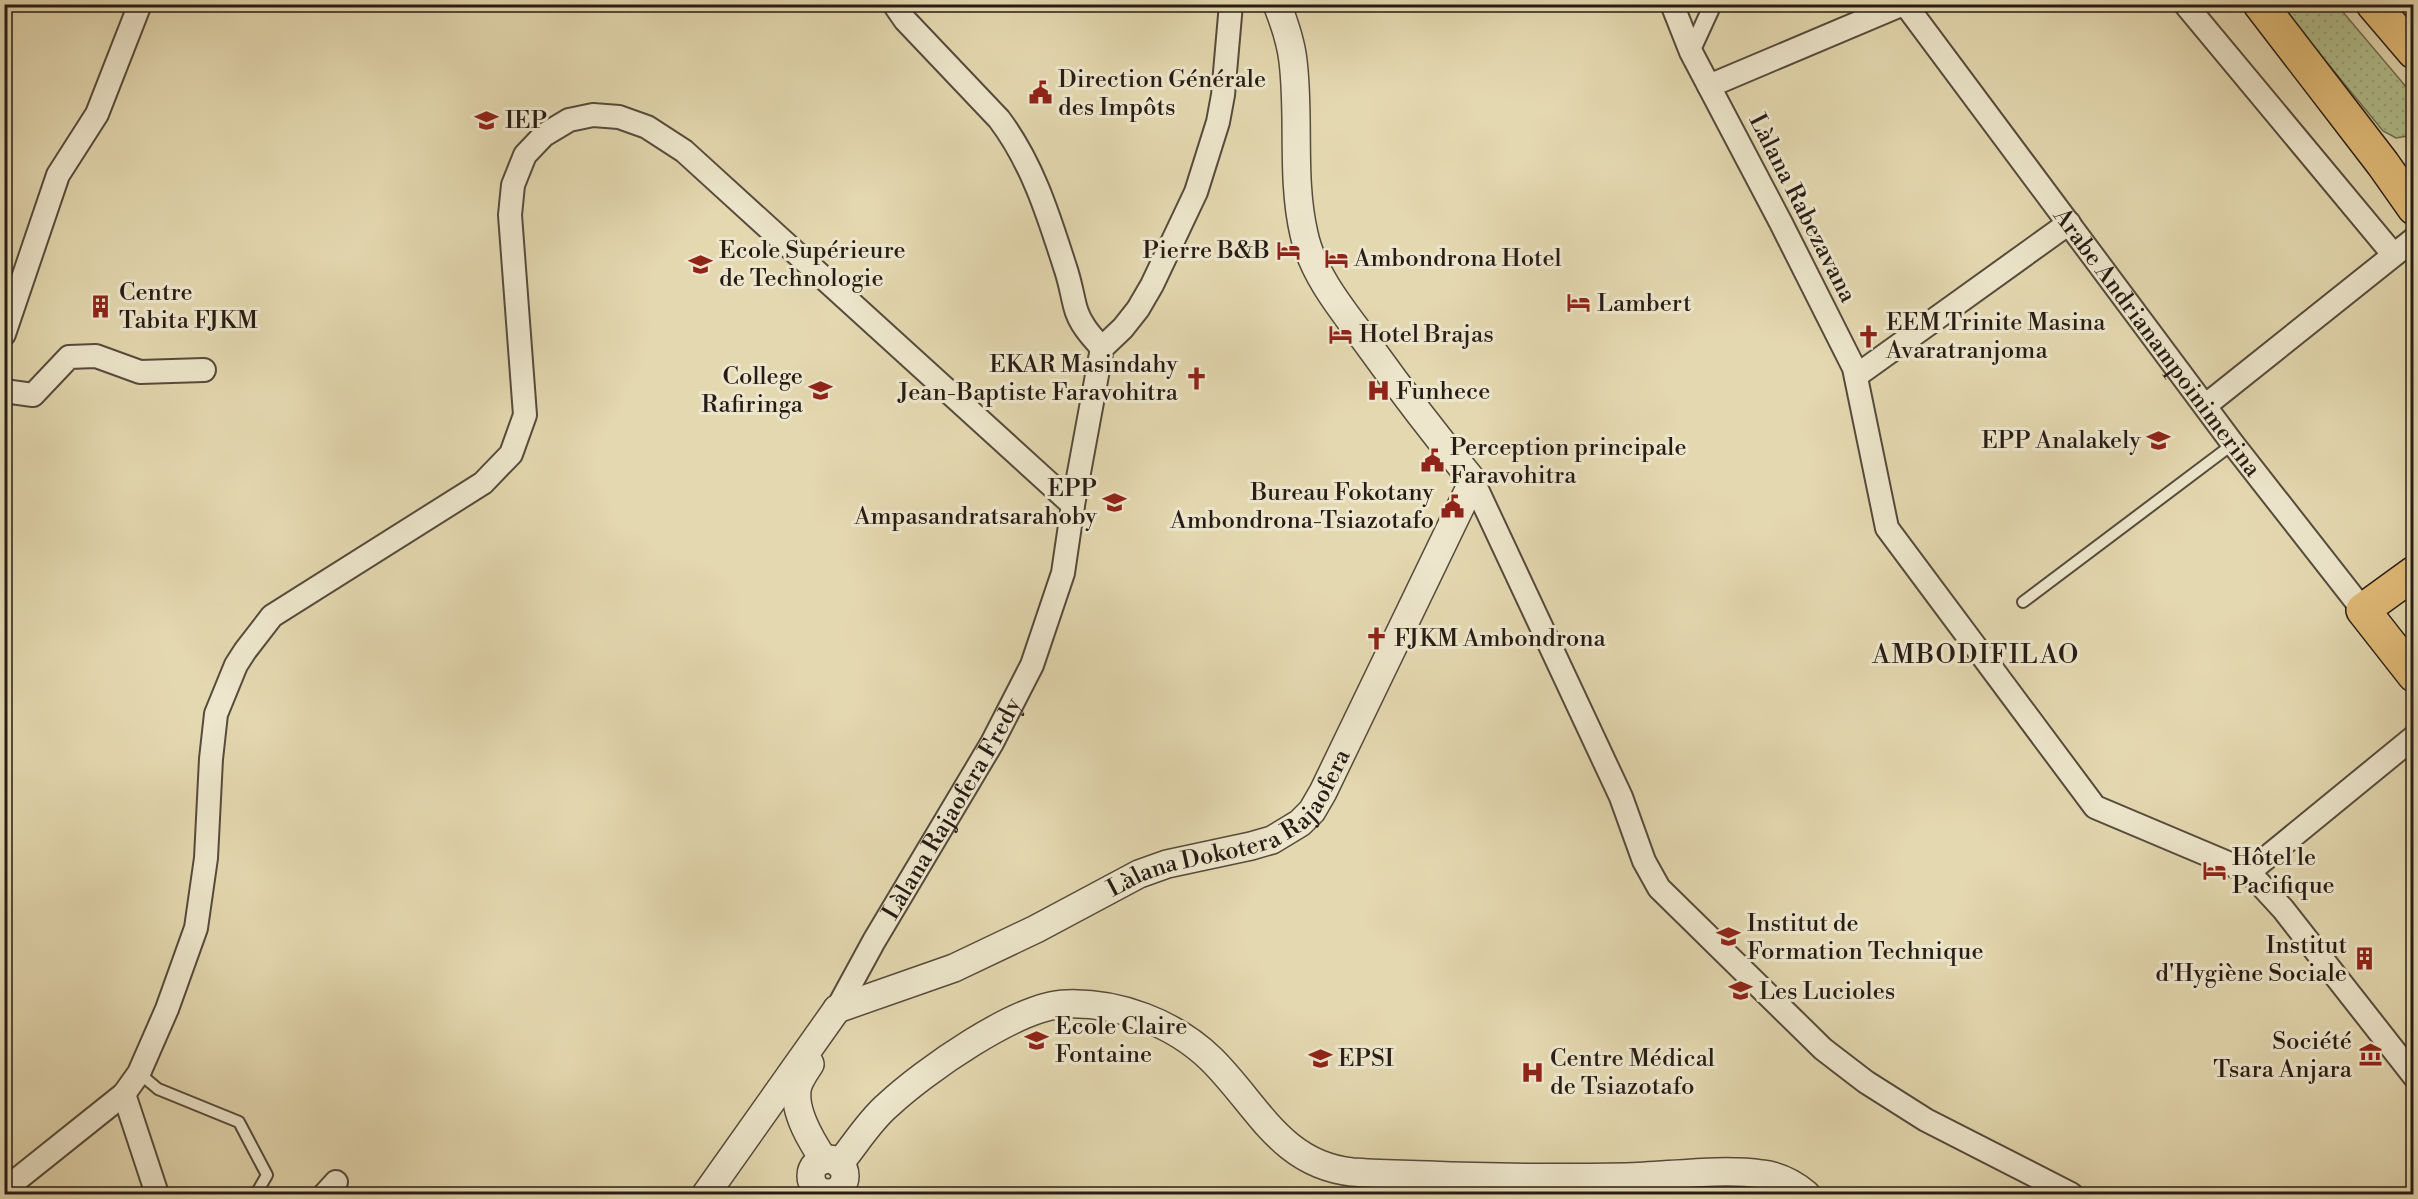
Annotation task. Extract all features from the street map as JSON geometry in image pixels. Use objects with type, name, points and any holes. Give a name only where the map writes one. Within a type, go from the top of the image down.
[{"type":"main road","points":[[2260,4],[2414,208]]},
{"type":"main road","points":[[2373,4],[2414,52]]},
{"type":"main road","points":[[2363,610],[2414,573]]},
{"type":"main road","name":"Arabe Andrianampoinimerina","points":[[2363,610],[2414,675]]},
{"type":"street","points":[[4,334],[58,176],[97,114],[140,4]]},
{"type":"street","points":[[894,4],[905,20],[999,119],[1011,135],[1039,188],[1072,288],[1075,307],[1084,327],[1102,348],[1124,328],[1138,309],[1196,192],[1218,122],[1223,95],[1231,4]]},
{"type":"street","points":[[1277,4],[1293,62],[1299,207],[1304,235],[1312,258],[1325,284],[1344,312],[1429,428],[1473,481],[1621,797],[1644,861],[1659,888],[1823,1049],[1866,1082],[1926,1120],[2072,1194]]},
{"type":"street","name":"Làlana Rabezavana","points":[[1672,4],[1691,52],[1854,368],[1887,528],[2095,807],[2249,872],[2283,909],[2414,1076]]},
{"type":"street","points":[[1691,52],[1713,4]]},
{"type":"street","points":[[1708,86],[1904,4]]},
{"type":"street","name":"Arabe Andrianampoinimerina","points":[[1904,4],[2234,444],[2363,610]]},
{"type":"street","points":[[2186,4],[2393,254]]},
{"type":"street","points":[[4,1190],[124,1094],[139,1073],[167,1009],[196,928],[206,858],[211,759],[216,714],[236,665],[272,616],[483,483],[511,454],[525,415],[511,242],[513,185],[525,155],[544,135],[569,120],[593,115],[619,117],[647,127],[684,151],[1073,505]]},
{"type":"street","points":[[1856,376],[2069,223]]},
{"type":"street","points":[[2206,405],[2414,239]]},
{"type":"street","name":"Làlana Rajaofera Fredy","points":[[706,1194],[837,1010],[874,941],[992,743],[1032,665],[1063,573],[1102,348]]},
{"type":"street","points":[[4,391],[33,395],[69,357],[96,356],[140,372],[204,370]]},
{"type":"street","name":"Làlana Dokotera Rajaofera","points":[[837,1010],[954,968],[1036,929],[1139,874],[1167,864],[1261,843],[1288,832],[1300,823],[1312,811],[1323,792],[1473,481]]},
{"type":"street","points":[[2249,872],[2414,737]]},
{"type":"street","points":[[828,1194],[818,1190],[812,1181],[812,1171],[827,1162],[885,1107],[933,1068],[1011,1020],[1039,1009],[1064,1004],[1115,1008],[1142,1016],[1169,1029],[1210,1058],[1272,1131],[1290,1148],[1327,1166],[1366,1173],[1624,1186],[1755,1173],[1783,1179],[1806,1194]]},
{"type":"street","points":[[827,1162],[807,1133],[797,1090],[802,1077],[820,1049],[837,1010]]},
{"type":"street","points":[[780,1092],[789,1119],[827,1162]]},
{"type":"street","points":[[124,1094],[157,1194]]},
{"type":"lane","points":[[2023,602],[2234,444]]},
{"type":"lane","points":[[139,1073],[158,1089],[239,1122],[267,1175],[256,1194]]},
{"type":"green space","points":[[2280,5],[2337,5],[2413,95],[2413,135],[2396,138],[2383,131]]},
{"type":"place","name":"Direction Générale des Impôts","points":[[1040,93]]},
{"type":"place","name":"IEP","points":[[487,120]]},
{"type":"place","name":"Pierre B&B","points":[[1288,250]]},
{"type":"place","name":"Ambondrona Hotel","points":[[1336,258]]},
{"type":"place","name":"Ecole Supérieure de Technologie","points":[[701,264]]},
{"type":"place","name":"Lambert","points":[[1579,303]]},
{"type":"place","name":"Centre Tabita FJKM","points":[[101,306]]},
{"type":"place","name":"Hotel Brajas","points":[[1341,334]]},
{"type":"place","name":"EEM Trinite Masina Avaratranjoma","points":[[1868,336]]},
{"type":"place","name":"EKAR Masindahy Jean-Baptiste Faravohitra","points":[[1196,378]]},
{"type":"place","name":"College Rafiringa","points":[[821,390]]},
{"type":"place","name":"Funhece","points":[[1378,391]]},
{"type":"place","name":"EPP Analakely","points":[[2159,440]]},
{"type":"place","name":"Perception principale Faravohitra","points":[[1432,461]]},
{"type":"place","name":"EPP Ampasandratsarahoby","points":[[1115,502]]},
{"type":"place","name":"Bureau Fokotany Ambondrona-Tsiazotafo","points":[[1452,506]]},
{"type":"place","name":"FJKM Ambondrona","points":[[1376,638]]},
{"type":"place","name":"Hôtel le Pacifique","points":[[2214,871]]},
{"type":"place","name":"Institut de Formation Technique","points":[[1729,937]]},
{"type":"place","name":"Institut d'Hygiène Sociale","points":[[2365,959]]},
{"type":"place","name":"Les Lucioles","points":[[1741,991]]},
{"type":"place","name":"Ecole Claire Fontaine","points":[[1037,1040]]},
{"type":"place","name":"Société Tsara Anjara","points":[[2370,1055]]},
{"type":"place","name":"EPSI","points":[[1320,1058]]},
{"type":"place","name":"Centre Médical de Tsiazotafo","points":[[1532,1072]]},
{"type":"district","name":"AMBODIFILAO","points":[[1976,654]]}]
